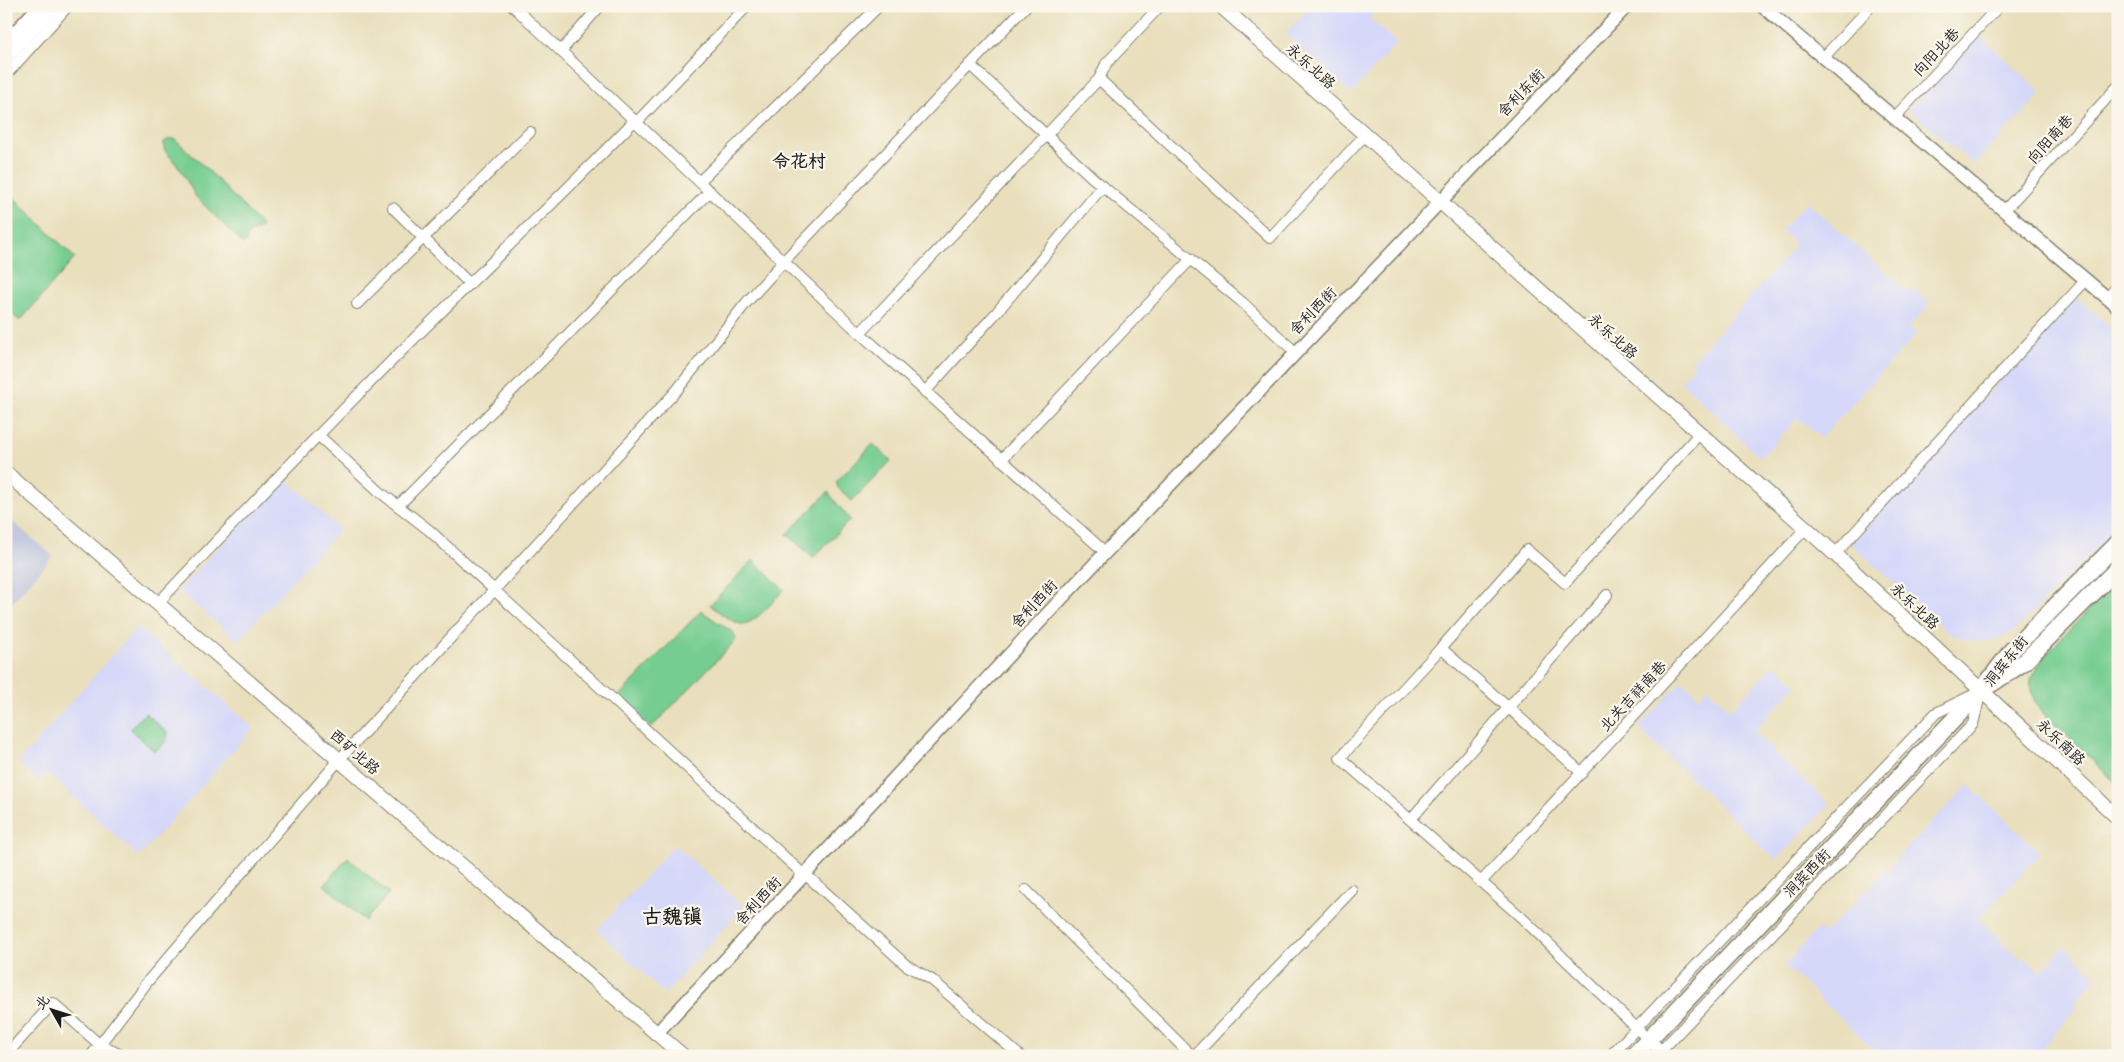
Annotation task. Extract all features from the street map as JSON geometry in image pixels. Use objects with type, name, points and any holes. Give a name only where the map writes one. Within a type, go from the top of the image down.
[{"type":"main road","name":"永乐北路","points":[[1221,6],[1834,554],[1981,691]]},
{"type":"main road","name":"西矿北路","points":[[6,472],[158,603],[670,1056]]},
{"type":"main road","name":"西矿北路","points":[[6,484],[683,1056]]},
{"type":"main road","name":"洞宾东街","points":[[1981,691],[2012,650],[2118,544]]},
{"type":"main road","name":"洞宾东街","points":[[1981,691],[2024,662],[2118,568]]},
{"type":"main road","name":"永乐南路","points":[[1981,691],[2118,818]]},
{"type":"main road","name":"洞宾西街","points":[[1633,1056],[1656,1049],[1981,691]]},
{"type":"street","points":[[6,42],[39,6]]},
{"type":"street","points":[[6,59],[54,6]]},
{"type":"street","points":[[6,75],[68,6]]},
{"type":"street","points":[[561,51],[600,6]]},
{"type":"street","points":[[158,603],[318,435],[636,121],[747,6]]},
{"type":"street","points":[[700,181],[879,6]]},
{"type":"street","points":[[91,1056],[148,981],[337,763],[677,390],[746,303],[1026,6]]},
{"type":"street","points":[[860,333],[1099,79],[1106,64],[1160,6]]},
{"type":"street","name":"舍利东街","points":[[1440,203],[1627,6]]},
{"type":"street","points":[[1762,6],[2118,308]]},
{"type":"street","points":[[1824,58],[1871,6]]},
{"type":"street","name":"向阳北巷","points":[[1894,118],[2000,6]]},
{"type":"street","points":[[517,8],[860,333],[1106,552]]},
{"type":"street","points":[[970,65],[1103,186],[1243,303],[1296,353]]},
{"type":"street","points":[[1099,79],[1270,238],[1364,135]]},
{"type":"street","name":"向阳南巷","points":[[2004,211],[2118,86]]},
{"type":"street","points":[[357,304],[530,132]]},
{"type":"street","points":[[925,392],[997,312],[1103,186]]},
{"type":"street","points":[[398,506],[710,191]]},
{"type":"street","name":"舍利西街","points":[[657,1033],[1106,552],[1440,203]]},
{"type":"street","points":[[393,208],[470,284]]},
{"type":"street","points":[[1001,460],[1191,260]]},
{"type":"street","points":[[1834,554],[2086,280]]},
{"type":"street","points":[[2107,298],[2118,286]]},
{"type":"street","points":[[1656,1049],[1481,882],[1340,758],[1441,648],[1527,550],[1565,583],[1699,434]]},
{"type":"street","points":[[318,435],[398,506],[429,530],[804,875],[906,965],[932,980],[1020,1056]]},
{"type":"street","name":"北关吉祥南巷","points":[[1481,882],[1806,529]]},
{"type":"street","points":[[1411,819],[1607,594]]},
{"type":"street","points":[[1441,648],[1582,773]]},
{"type":"street","points":[[1610,1056],[1936,713],[1981,691]]},
{"type":"street","points":[[1026,890],[1193,1056],[1352,890]]},
{"type":"street","points":[[6,1055],[53,1003],[100,1044],[124,1056]]},
{"type":"shaded area","points":[[1311,6],[1379,6],[1369,18],[1397,43],[1351,94],[1285,34]]},
{"type":"shaded area","points":[[1978,34],[2042,93],[1974,165],[1908,109]]},
{"type":"shaded area","points":[[1807,202],[1909,293],[1913,289],[1930,304],[1909,327],[1917,334],[1821,438],[1798,418],[1760,458],[1681,381],[1695,365],[1692,362],[1796,245],[1781,230]]},
{"type":"shaded area","points":[[2076,297],[2118,333],[2118,526],[2013,632],[1990,641],[1967,640],[1950,634],[1851,544]]},
{"type":"shaded area","points":[[284,477],[340,529],[238,641],[178,591]]},
{"type":"shaded area","points":[[6,516],[53,556],[6,610]]},
{"type":"shaded area","points":[[137,627],[254,728],[139,857],[46,773],[38,781],[18,763]]},
{"type":"shaded area","points":[[1775,664],[1797,685],[1753,732],[1830,805],[1776,860],[1638,728],[1682,681],[1699,697],[1707,688],[1731,710]]},
{"type":"shaded area","points":[[1968,785],[2041,853],[1979,919],[2023,961],[2026,958],[2041,972],[2064,946],[2097,977],[2074,1004],[2077,1007],[2039,1052],[2042,1056],[1880,1056],[1784,965],[1818,928],[1824,934]]},
{"type":"shaded area","points":[[675,845],[743,907],[665,994],[597,930]]},
{"type":"green space","points":[[169,139],[175,139],[262,226],[249,234],[246,243],[243,244],[196,197],[181,170],[164,149],[164,142]]},
{"type":"green space","points":[[6,190],[75,258],[20,321],[13,315],[6,322]]},
{"type":"green space","points":[[873,444],[891,461],[852,501],[838,488],[836,482]]},
{"type":"green space","points":[[828,492],[850,520],[813,558],[787,534]]},
{"type":"green space","points":[[753,560],[784,590],[756,618],[743,624],[737,623],[710,605]]},
{"type":"green space","points":[[2118,582],[2118,785],[2039,709],[2032,695],[2031,680],[2043,659],[2055,645]]},
{"type":"green space","points":[[701,611],[734,633],[736,640],[651,728],[618,697]]},
{"type":"green space","points":[[145,713],[168,735],[167,740],[157,750],[153,750],[130,729]]},
{"type":"green space","points":[[348,858],[389,893],[365,921],[324,885]]},
{"type":"district","name":"令花村","points":[[799,161]]},
{"type":"district","name":"古魏镇","points":[[672,916]]}]
